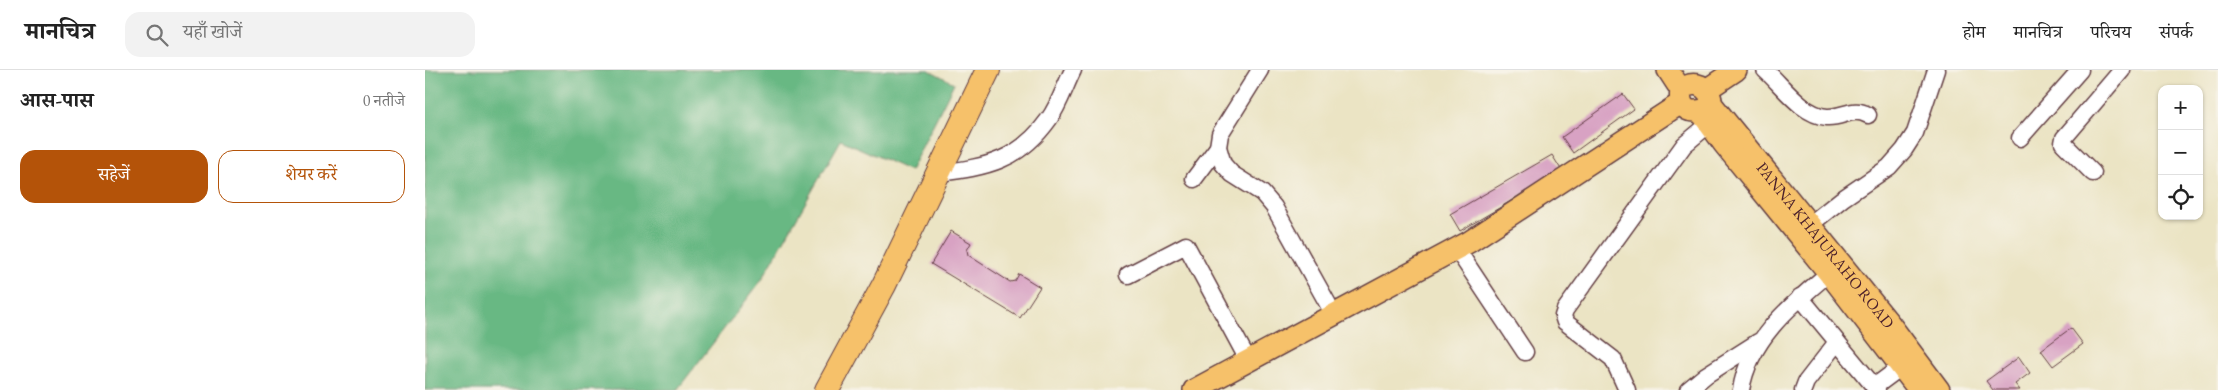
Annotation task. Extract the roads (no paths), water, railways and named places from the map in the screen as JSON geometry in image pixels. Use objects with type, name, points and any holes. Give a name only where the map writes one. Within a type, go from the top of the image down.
[{"type":"highway","points":[[827,390],[885,285],[988,70]]},
{"type":"main road","name":"PANNA KHAJURAHO ROAD","points":[[1668,70],[1696,96],[1804,230],[1939,390]]},
{"type":"main road","points":[[1194,390],[1456,248],[1736,70]]},
{"type":"main road","name":"PANNA KHAJURAHO ROAD","points":[[1804,230],[1829,273],[1919,390]]},
{"type":"street","points":[[939,173],[974,169],[1003,161],[1020,149],[1035,136],[1050,118],[1073,70]]},
{"type":"street","points":[[1260,70],[1220,134],[1219,147],[1223,164],[1232,174],[1262,193],[1274,207],[1333,314]]},
{"type":"street","points":[[1765,70],[1806,110],[1815,115],[1829,118],[1861,110],[1868,115]]},
{"type":"street","points":[[1804,230],[1842,199],[1889,167],[1904,150],[1915,133],[1936,70]]},
{"type":"street","points":[[2020,138],[2080,70]]},
{"type":"street","points":[[2093,173],[2067,148],[2063,143],[2064,138],[2121,70]]},
{"type":"street","points":[[1627,390],[1613,359],[1565,322],[1563,316],[1565,310],[1684,146],[1696,96]]},
{"type":"street","points":[[1194,179],[1219,147]]},
{"type":"street","points":[[1128,275],[1186,245],[1248,360]]},
{"type":"street","points":[[1456,248],[1525,352]]},
{"type":"street","points":[[1688,390],[1707,375],[1759,342],[1800,297],[1829,273]]},
{"type":"street","points":[[1800,297],[1871,387],[1901,366]]},
{"type":"street","points":[[1741,390],[1743,376],[1759,342]]},
{"type":"street","points":[[1803,390],[1806,382],[1837,342]]}]
